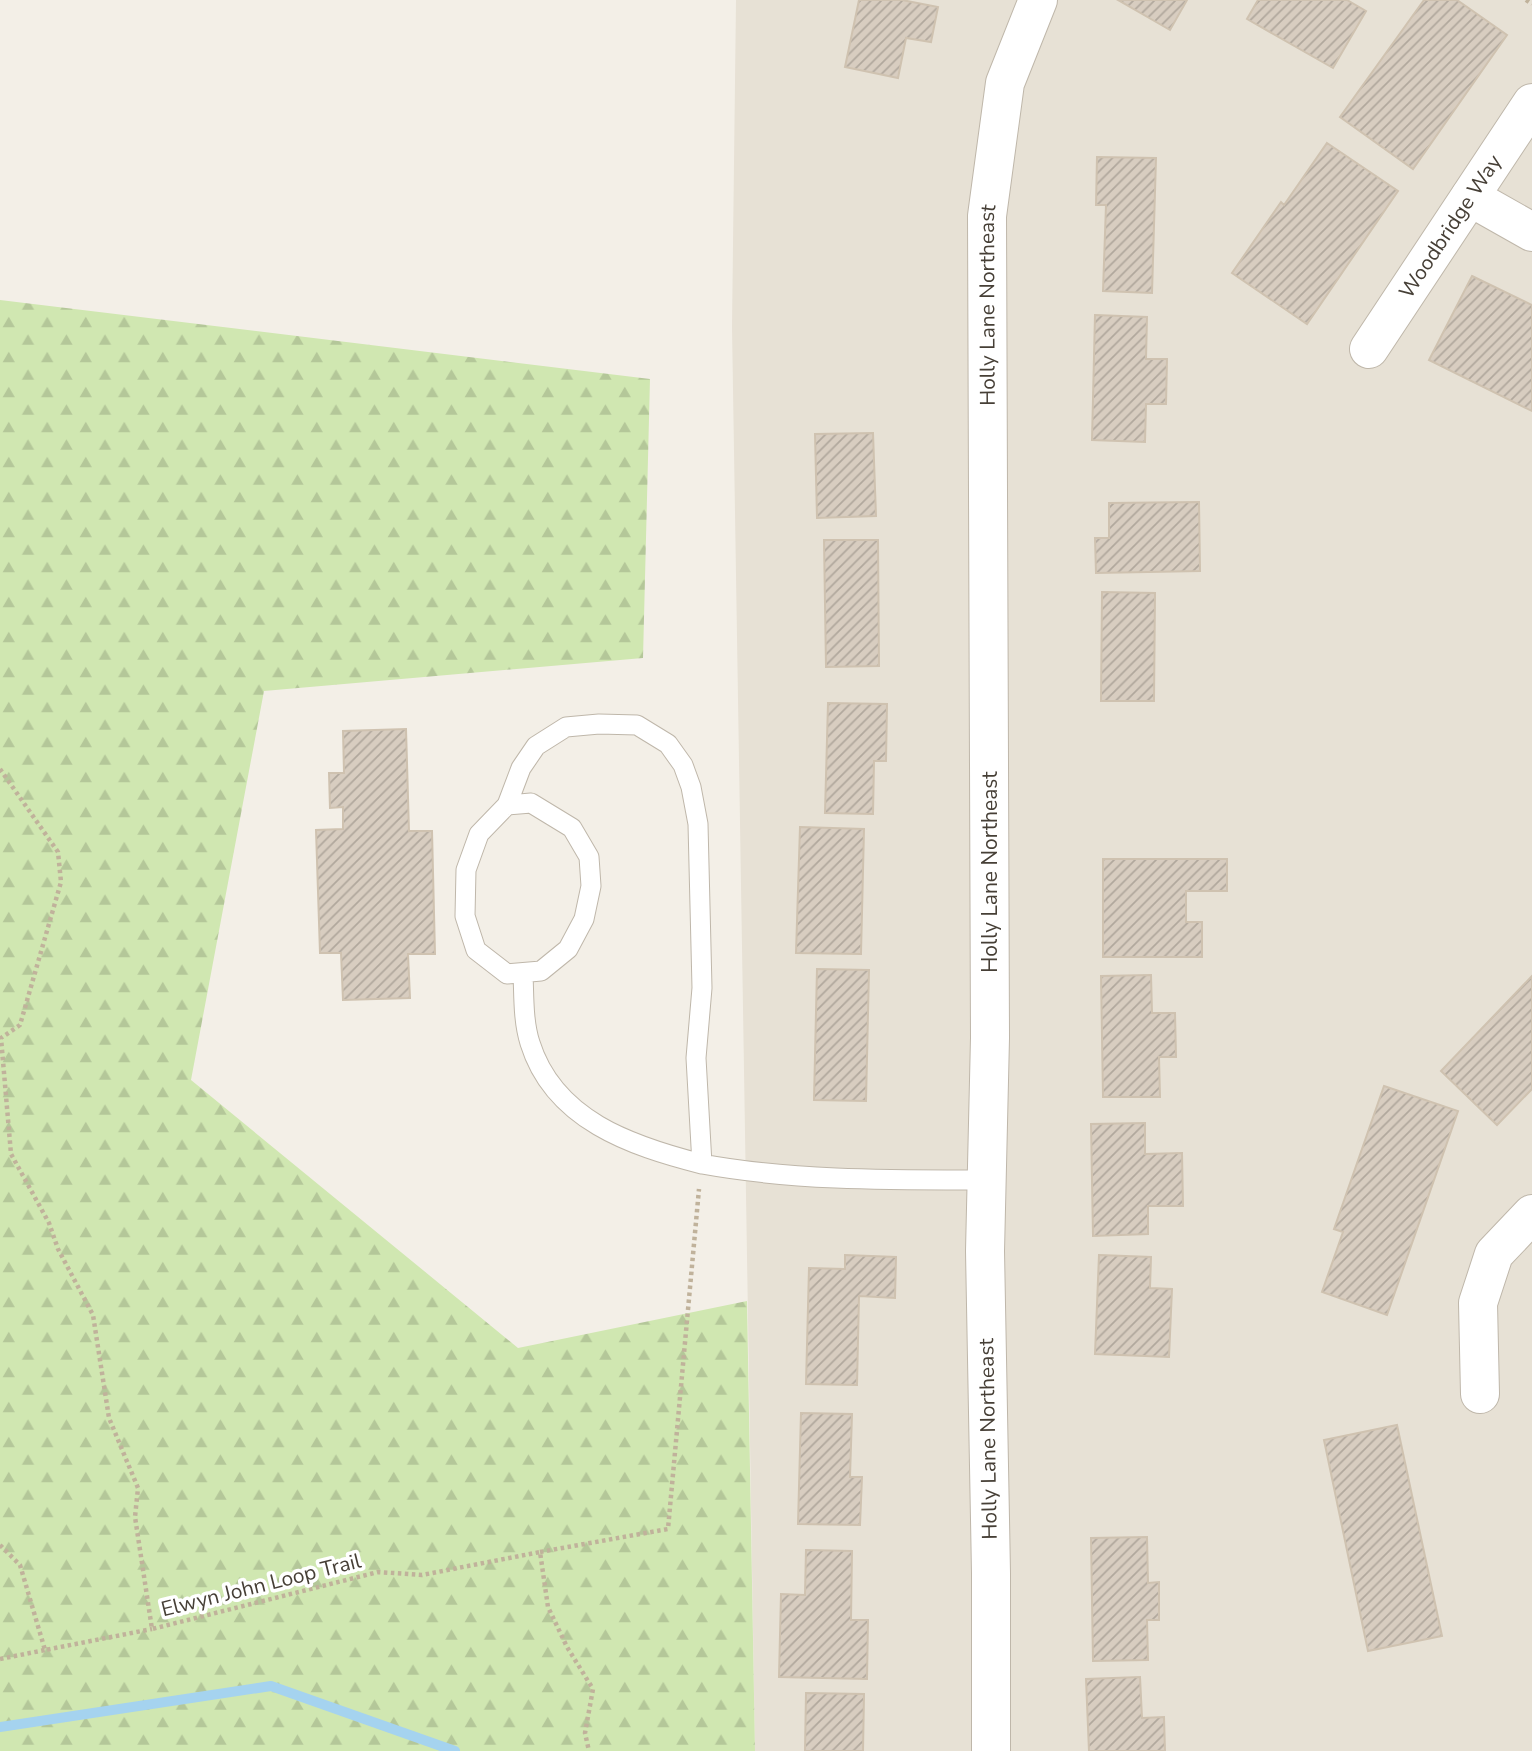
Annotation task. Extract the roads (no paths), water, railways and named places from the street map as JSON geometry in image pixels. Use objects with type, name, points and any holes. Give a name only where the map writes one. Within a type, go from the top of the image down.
[{"type":"street","name":"Holly Lane Northeast","points":[[991,1751],[991,1573],[985,1251],[990,1038],[987,216],[1005,83],[1038,0]]},
{"type":"street","name":"Woodbridge Way","points":[[1369,349],[1532,103]]},
{"type":"street","points":[[1469,197],[1532,232]]},
{"type":"street","points":[[1480,1394],[1478,1303],[1494,1254],[1532,1214]]},
{"type":"lane","points":[[507,805],[531,803],[572,828],[589,857],[591,886],[584,919],[568,948],[541,971],[507,974],[476,950],[465,916],[466,870],[479,834],[507,805],[521,768],[536,746],[566,727],[637,725],[668,744],[684,765],[698,824],[702,988],[696,1058],[702,1164]]},
{"type":"lane","points":[[523,973],[530,1043],[551,1088],[596,1126],[648,1150],[752,1173],[868,1179],[987,1180]]},
{"type":"waterway","points":[[0,1727],[271,1686],[455,1751]]}]
